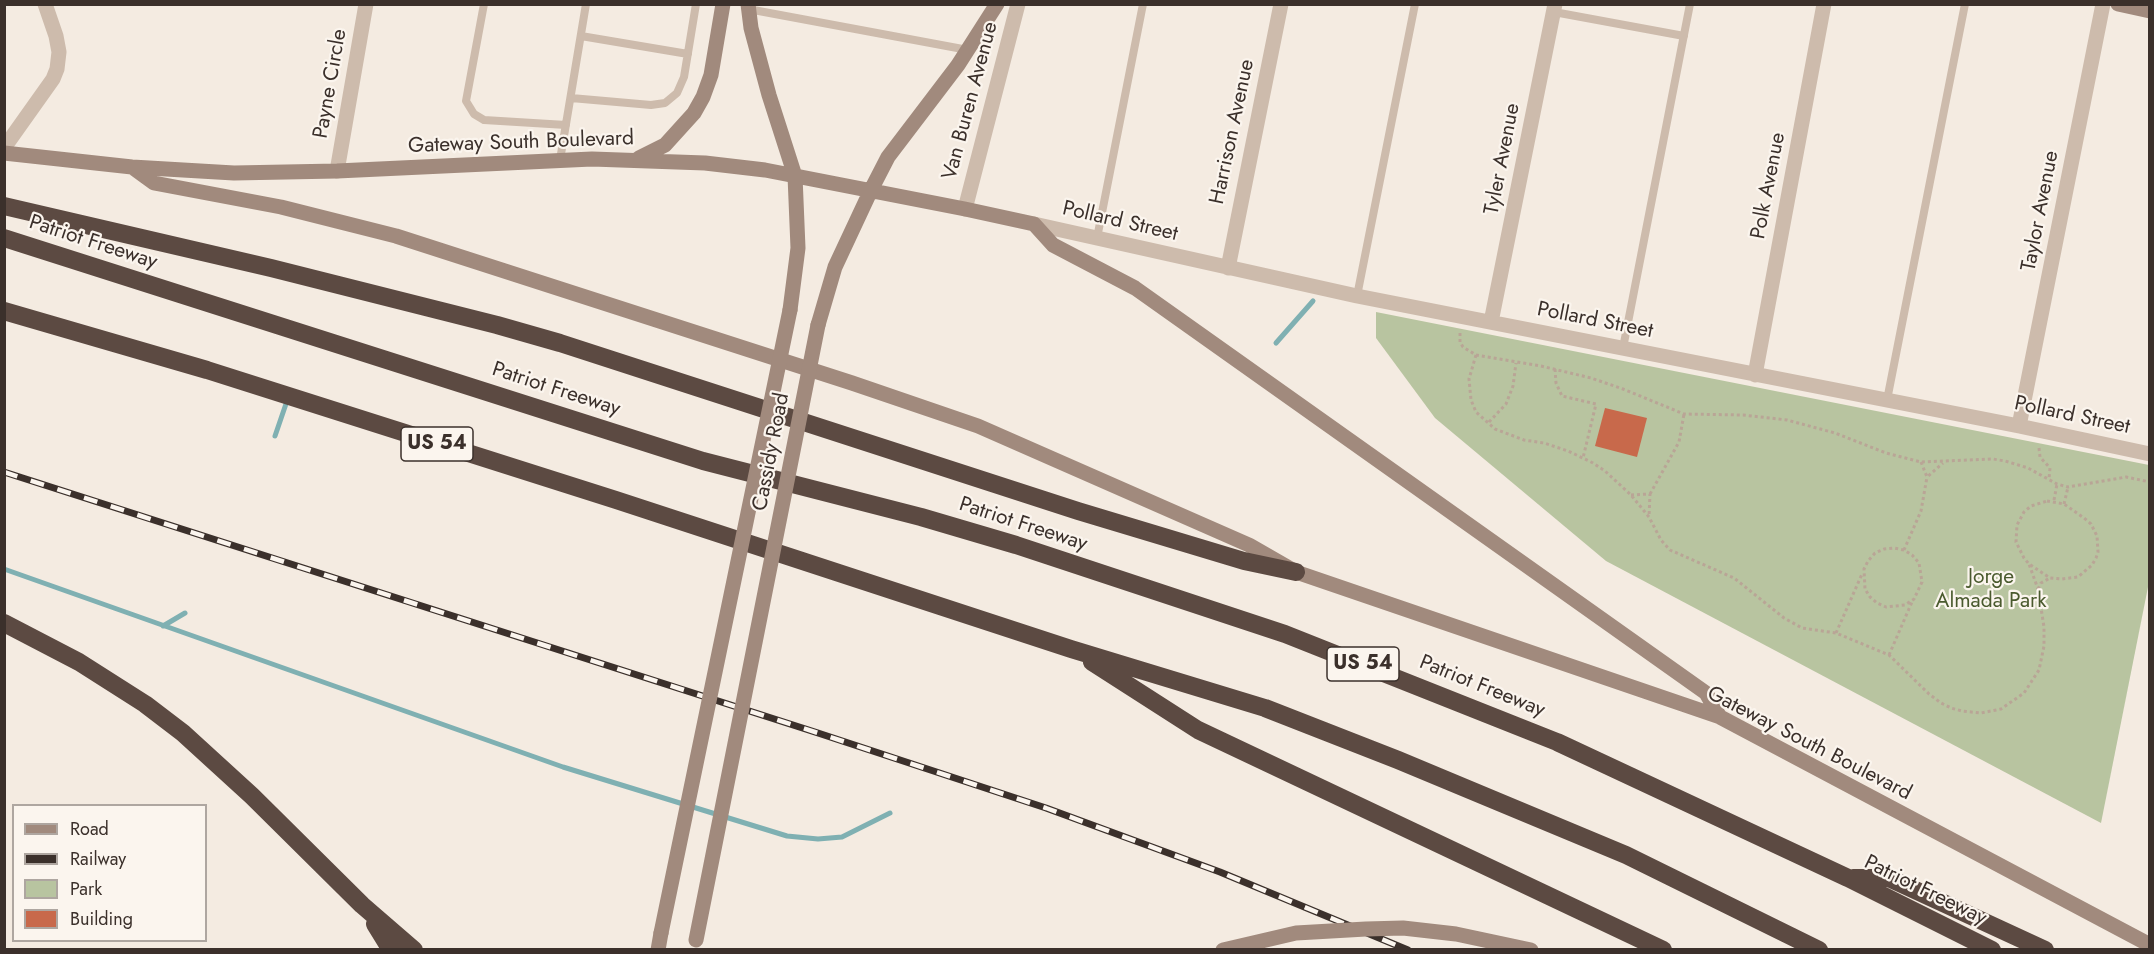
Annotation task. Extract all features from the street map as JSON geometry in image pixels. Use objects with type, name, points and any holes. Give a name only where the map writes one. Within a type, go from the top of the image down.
[{"type":"highway","points":[[4,206],[272,268],[518,331],[1078,511],[1244,561],[1296,572]]},
{"type":"highway","name":"Patriot Freeway","points":[[4,238],[703,461],[963,529],[1285,634],[1557,742],[1848,878],[1992,950]]},
{"type":"highway","name":"US 54","points":[[4,311],[217,374],[582,489],[1071,649],[1265,708],[1398,760],[1626,855],[1819,950]]},
{"type":"highway","points":[[4,623],[80,662],[152,710],[191,741],[252,796],[362,905],[414,950]]},
{"type":"highway","points":[[1071,649],[1198,730],[1663,950]]},
{"type":"highway","points":[[1848,878],[1889,878],[2045,950]]},
{"type":"highway","points":[[362,905],[391,950]]},
{"type":"main road","points":[[633,160],[665,145],[694,113],[711,75],[723,4]]},
{"type":"main road","name":"Cassidy Road","points":[[695,945],[818,325],[835,267],[888,157],[968,50],[997,4]]},
{"type":"main road","points":[[2118,4],[2150,11]]},
{"type":"main road","name":"Cassidy Road","points":[[658,950],[790,310],[798,248],[795,176],[769,94],[751,28],[748,7]]},
{"type":"main road","name":"Gateway South Boulevard","points":[[4,153],[132,166],[234,173],[337,171],[560,160],[705,163],[871,190],[1034,224]]},
{"type":"main road","name":"Gateway South Boulevard","points":[[132,166],[154,183],[281,207],[396,236],[911,402],[978,426],[1249,545],[1296,572],[1720,717],[2060,900],[2150,945]]},
{"type":"main road","points":[[1034,224],[1053,245],[1135,288],[1706,693],[1720,717]]},
{"type":"main road","points":[[1223,950],[1296,933],[1366,928],[1430,930],[1531,950]]},
{"type":"street","points":[[4,148],[53,79],[57,69],[58,44],[45,4]]},
{"type":"street","name":"Payne Circle","points":[[337,171],[366,4]]},
{"type":"street","name":"Van Buren Avenue","points":[[965,208],[1018,4]]},
{"type":"street","name":"Harrison Avenue","points":[[1228,268],[1281,4]]},
{"type":"street","name":"Polk Avenue","points":[[1755,375],[1824,4]]},
{"type":"street","name":"Taylor Avenue","points":[[2019,426],[2103,4]]},
{"type":"street","name":"Tyler Avenue","points":[[1491,322],[1555,8]]},
{"type":"street","name":"Pollard Street","points":[[1034,224],[1357,296],[2019,426],[2150,454]]},
{"type":"lane","points":[[484,4],[466,101],[474,114],[484,120],[566,124]]},
{"type":"lane","points":[[560,160],[586,4]]},
{"type":"lane","points":[[571,98],[651,105],[665,103],[677,93],[684,77],[696,4]]},
{"type":"lane","points":[[1097,238],[1143,4]]},
{"type":"lane","points":[[1357,296],[1415,4]]},
{"type":"lane","points":[[1623,348],[1690,4]]},
{"type":"lane","points":[[1887,400],[1965,4]]},
{"type":"lane","points":[[748,7],[968,50]]},
{"type":"lane","points":[[1555,8],[1684,36]]},
{"type":"lane","points":[[581,36],[688,54]]},
{"type":"path","points":[[1461,328],[1462,347],[1476,355],[1555,369],[1602,381],[1684,414],[1743,414],[1787,420],[1835,433],[1886,453],[1922,462],[1983,459],[2005,461],[2028,468],[2057,484],[2068,487],[2126,477],[2150,482]]},
{"type":"path","points":[[1476,355],[1469,379],[1469,388],[1476,412],[1503,433],[1524,440],[1544,443],[1583,458],[1605,471],[1631,495],[1649,517],[1661,540],[1670,549],[1734,578],[1784,618],[1802,628],[1836,633],[1889,655],[1941,703],[1962,711],[1981,713],[2001,708],[2024,693],[2040,670],[2044,627],[2037,589],[2029,564]]},
{"type":"path","points":[[1488,422],[1506,404],[1513,386],[1516,363]]},
{"type":"path","points":[[1555,369],[1556,383],[1562,396],[1596,404],[1583,458]]},
{"type":"path","points":[[1649,517],[1650,494],[1679,442],[1684,414]]},
{"type":"path","points":[[2040,443],[2040,457],[2051,472],[2049,479]]},
{"type":"path","points":[[1904,550],[1921,511],[1927,477],[1922,462]]},
{"type":"path","points":[[1927,477],[1944,462]]},
{"type":"path","points":[[2054,501],[2057,484]]},
{"type":"path","points":[[2064,504],[2068,487]]},
{"type":"path","points":[[1631,495],[1650,494]]},
{"type":"path","points":[[2054,501],[2064,504],[2091,524],[2097,536],[2098,552],[2092,565],[2078,577],[2050,578],[2024,558],[2016,542],[2017,525],[2024,512],[2031,506],[2054,501]]},
{"type":"path","points":[[1836,633],[1868,561],[1875,553],[1884,549],[1904,550],[1919,563],[1922,582],[1889,655]]},
{"type":"path","points":[[1864,570],[1865,589],[1877,603],[1886,607],[1896,607],[1905,605],[1914,599]]},
{"type":"path","points":[[2037,589],[2041,583],[2050,578]]},
{"type":"green space","name":"Jorge Almada Park","points":[[1376,312],[2149,465],[2149,582],[2101,823],[1606,561],[1435,418],[1376,338]]},
{"type":"building","points":[[1605,408],[1647,418],[1637,457],[1595,446]]},
{"type":"waterway","points":[[1276,343],[1313,301]]},
{"type":"waterway","points":[[275,436],[288,398]]},
{"type":"waterway","points":[[4,569],[563,767],[787,836],[818,839],[842,837],[890,813]]},
{"type":"waterway","points":[[163,626],[185,613]]},
{"type":"railway","points":[[4,472],[1046,808],[1220,872],[1408,950]]}]
